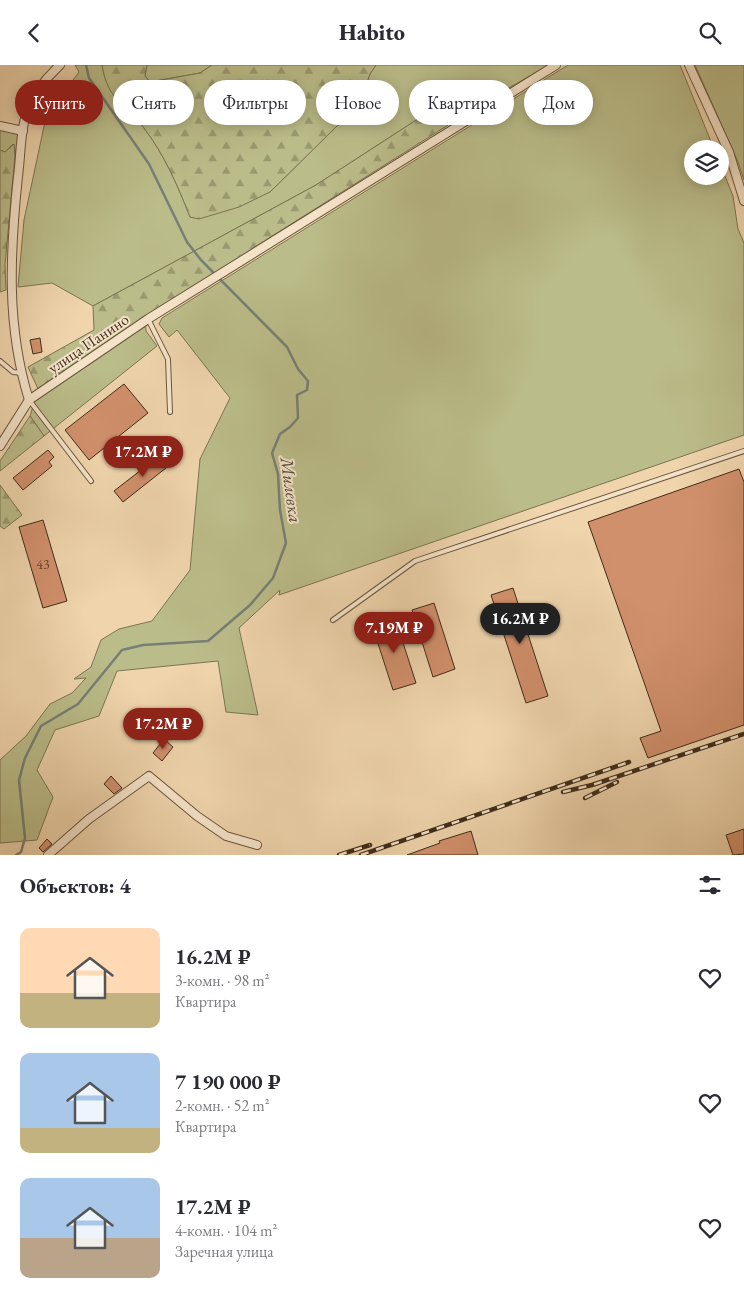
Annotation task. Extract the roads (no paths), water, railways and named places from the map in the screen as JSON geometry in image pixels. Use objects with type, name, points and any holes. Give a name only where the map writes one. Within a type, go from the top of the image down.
[{"type":"street","points":[[29,399],[21,373],[12,317],[10,259],[23,131],[28,111],[44,80],[60,65]]},
{"type":"street","name":"улица Панино","points":[[0,446],[29,399],[148,319],[210,280],[228,271],[556,65]]},
{"type":"street","points":[[689,65],[729,152],[744,201]]},
{"type":"street","points":[[0,126],[23,131]]},
{"type":"street","points":[[48,855],[89,819],[149,776],[197,816],[226,836],[257,845]]},
{"type":"lane","points":[[148,319],[168,359],[170,412]]},
{"type":"lane","points":[[0,361],[13,372],[21,373]]},
{"type":"lane","points":[[29,399],[90,481]]},
{"type":"lane","points":[[333,620],[415,561],[744,451]]},
{"type":"waterway","name":"Милевка","points":[[16,855],[21,852],[25,838],[19,780],[25,758],[41,726],[78,704],[122,650],[143,645],[208,641],[250,605],[273,578],[286,543],[280,510],[278,474],[272,453],[280,434],[298,418],[297,395],[307,390],[308,381],[298,369],[287,347],[201,260],[187,242],[149,164],[89,78],[86,65]]},
{"type":"railway","points":[[563,792],[592,785],[744,734]]},
{"type":"railway","points":[[361,855],[629,762]]},
{"type":"railway","points":[[585,798],[617,782]]},
{"type":"railway","points":[[339,855],[370,845]]}]
